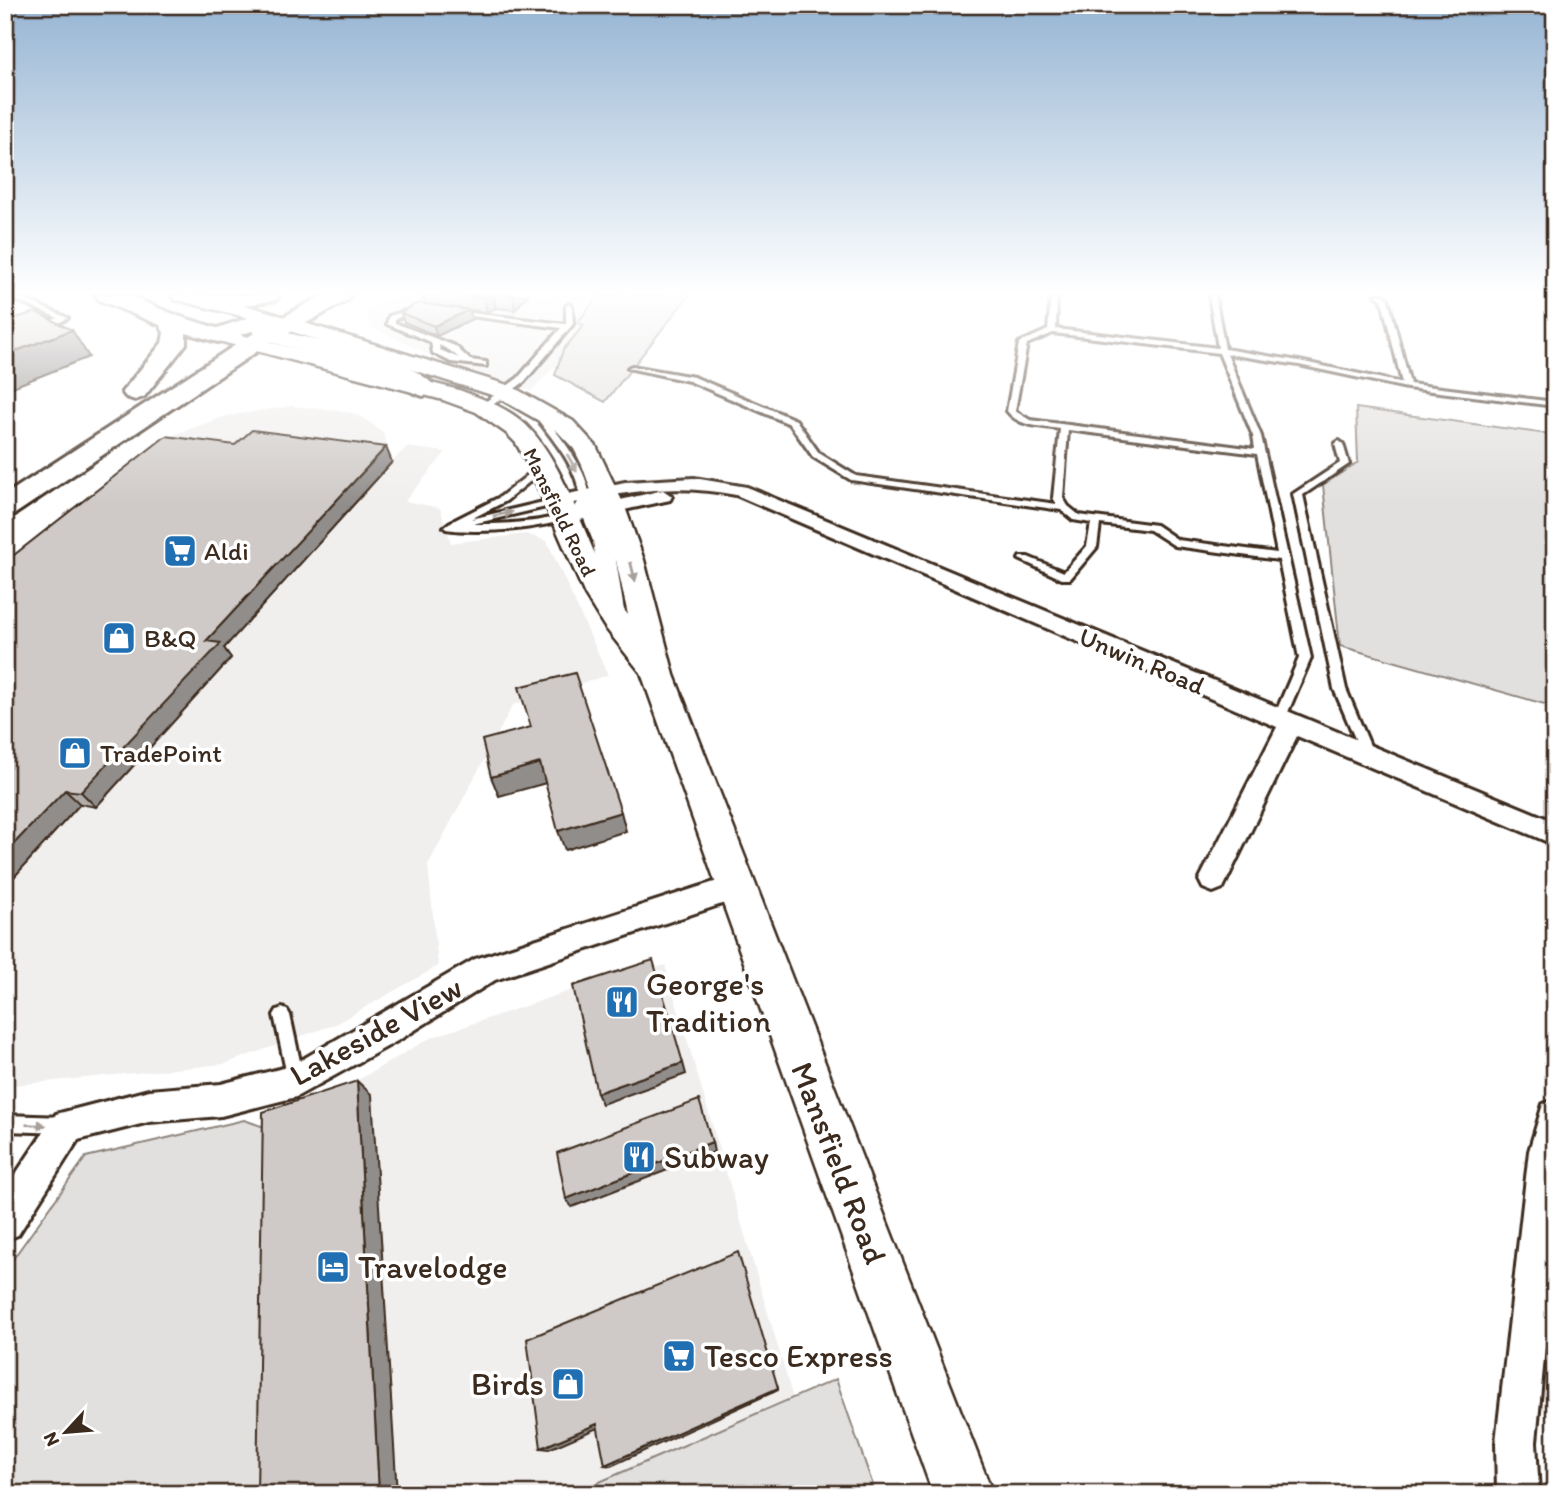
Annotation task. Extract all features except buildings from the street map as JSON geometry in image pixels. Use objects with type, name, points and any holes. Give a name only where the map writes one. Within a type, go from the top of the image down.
[{"type":"highway","points":[[135,392],[157,365]]},
{"type":"highway","points":[[5,508],[23,479],[135,392],[185,365]]},
{"type":"highway","points":[[23,479],[197,365]]},
{"type":"highway","points":[[198,379],[213,365]]},
{"type":"highway","points":[[23,479],[198,379],[245,365]]},
{"type":"highway","points":[[380,365],[391,368],[423,388]]},
{"type":"main road","name":"Mansfield Road","points":[[331,365],[423,388],[534,407],[565,426],[584,446],[586,504],[600,595],[658,675]]},
{"type":"main road","name":"Mansfield Road","points":[[402,365],[494,399],[526,440],[541,467],[586,504],[630,560],[658,675],[963,1494]]},
{"type":"street","name":"Unwin Road","points":[[586,504],[730,488],[1555,834]]},
{"type":"street","points":[[1213,880],[1285,721]]},
{"type":"street","name":"Lakeside View","points":[[68,1126],[149,1106],[221,1100],[296,1081],[388,1030],[486,969],[736,887]]},
{"type":"street","points":[[1518,1494],[1516,1441],[1546,1151],[1555,1116]]},
{"type":"street","points":[[5,1222],[68,1126]]},
{"type":"lane","points":[[494,399],[521,380],[534,365]]},
{"type":"lane","points":[[1019,365],[1012,411],[1014,416],[1028,422],[1260,452]]},
{"type":"lane","points":[[1228,365],[1257,436],[1305,658],[1285,721]]},
{"type":"lane","points":[[1308,365],[1407,386],[1555,404]]},
{"type":"lane","points":[[1402,365],[1407,386]]},
{"type":"lane","points":[[632,368],[691,379],[793,422],[816,455],[854,478],[1064,508]]},
{"type":"lane","points":[[1064,428],[1058,498],[1064,508],[1076,518],[1153,527],[1175,543],[1283,557]]},
{"type":"lane","points":[[1339,444],[1345,464],[1298,494],[1340,689],[1368,755]]},
{"type":"lane","points":[[449,527],[503,499],[541,467]]},
{"type":"lane","points":[[5,518],[23,479]]},
{"type":"lane","points":[[449,527],[494,527],[586,504]]},
{"type":"lane","points":[[449,527],[586,504]]},
{"type":"lane","points":[[1024,559],[1066,577],[1092,547],[1096,520]]},
{"type":"lane","points":[[282,1015],[296,1081]]},
{"type":"lane","name":"Lakeside View","points":[[5,1124],[68,1126]]},
{"type":"shaded area","points":[[457,365],[556,365],[531,391]]},
{"type":"shaded area","points":[[558,365],[634,365],[605,402],[555,375]]},
{"type":"shaded area","points":[[292,406],[353,413],[368,421],[383,433],[392,461],[407,447],[446,452],[405,501],[440,508],[451,543],[526,534],[547,541],[608,675],[513,705],[428,865],[438,966],[336,1024],[224,1064],[5,1086],[5,565],[168,437],[226,416]]},
{"type":"shaded area","points":[[1356,408],[1555,435],[1555,707],[1340,646],[1323,485],[1358,462]]},
{"type":"shaded area","points":[[665,965],[793,1398],[572,1494],[261,1494],[336,1093],[430,1038],[602,980],[605,985]]},
{"type":"shaded area","points":[[244,1120],[270,1129],[261,1494],[5,1494],[5,1270],[86,1157]]},
{"type":"shaded area","points":[[836,1379],[876,1494],[572,1494]]},
{"type":"place","name":"Aldi","points":[[180,551]]},
{"type":"place","name":"B&Q","points":[[119,638]]},
{"type":"place","name":"TradePoint","points":[[75,753]]},
{"type":"place","name":"George's Tradition","points":[[622,1002]]},
{"type":"place","name":"Subway","points":[[639,1157]]},
{"type":"place","name":"Travelodge","points":[[333,1267]]},
{"type":"place","name":"Tesco Express","points":[[679,1356]]},
{"type":"place","name":"Birds","points":[[568,1384]]}]
